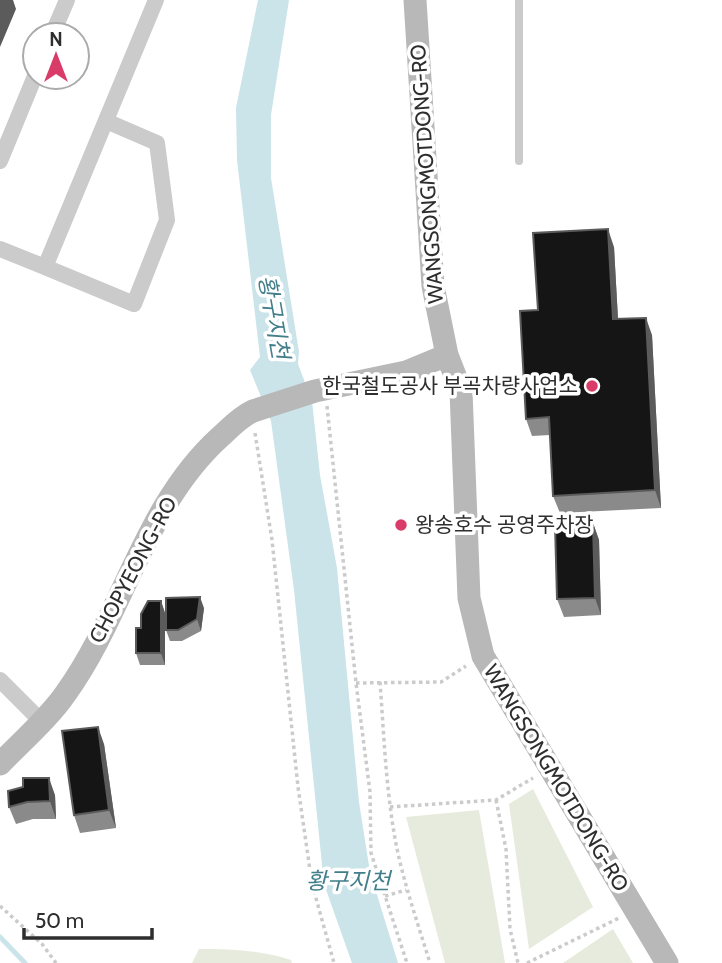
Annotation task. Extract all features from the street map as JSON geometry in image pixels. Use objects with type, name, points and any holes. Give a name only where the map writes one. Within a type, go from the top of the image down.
[{"type":"street","points":[[58,21],[66,0]]},
{"type":"street","points":[[45,267],[156,0]]},
{"type":"street","name":"WANGSONGMOTDONG-RO","points":[[415,0],[433,286],[447,355],[461,391],[469,598],[483,656],[667,963]]},
{"type":"street","points":[[0,161],[29,91]]},
{"type":"street","points":[[0,249],[134,304],[167,220],[158,143],[106,121]]},
{"type":"street","name":"CHOPYEONG-RO","points":[[0,764],[66,694],[108,620],[159,513],[203,452],[248,413],[320,390],[406,372],[447,355]]},
{"type":"street","points":[[0,680],[40,721]]},
{"type":"lane","points":[[519,0],[519,161]]},
{"type":"path","points":[[320,390],[370,792],[371,853],[407,963]]},
{"type":"path","points":[[248,413],[257,436],[272,540],[298,787],[312,884],[334,963]]},
{"type":"path","points":[[356,683],[440,682],[483,656]]},
{"type":"path","points":[[380,682],[390,807],[407,890],[430,963]]},
{"type":"path","points":[[390,807],[496,800],[540,774]]},
{"type":"path","points":[[496,800],[506,849],[510,929],[518,963]]},
{"type":"path","points":[[385,896],[407,890]]},
{"type":"path","points":[[0,906],[42,944],[56,963]]},
{"type":"path","points":[[527,963],[622,917]]},
{"type":"shaded area","points":[[533,789],[593,907],[529,949],[509,804]]},
{"type":"shaded area","points":[[479,810],[505,963],[445,963],[406,817]]},
{"type":"shaded area","points":[[613,929],[633,963],[563,963]]},
{"type":"shaded area","points":[[199,949],[257,952],[291,960],[292,963],[192,963]]},
{"type":"water","name":"황구지천","points":[[258,0],[289,0],[271,115],[271,178],[299,352],[298,364],[312,401],[320,475],[337,568],[359,802],[370,872],[398,963],[352,963],[324,884],[294,590],[271,421],[250,370],[260,357],[237,160],[236,108]]},
{"type":"building","name":"한국철도공사 부곡차량사업소","points":[[608,229],[613,319],[646,318],[655,490],[553,496],[549,417],[526,419],[520,311],[538,310],[533,233]]},
{"type":"building","points":[[593,523],[595,598],[557,599],[555,524]]},
{"type":"building","points":[[200,597],[197,619],[178,630],[166,630],[166,598]]},
{"type":"building","points":[[148,601],[161,601],[161,653],[136,653],[136,628],[141,628],[141,614]]},
{"type":"building","points":[[98,727],[109,810],[74,815],[62,731]]},
{"type":"building","points":[[23,778],[49,778],[50,801],[27,802],[9,807],[8,791],[23,787]]},
{"type":"waterway","points":[[0,937],[25,963]]},
{"type":"place","name":"한국철도공사 부곡차량사업소","points":[[592,386]]},
{"type":"place","name":"왕송호수 공영주차장","points":[[401,525]]}]
